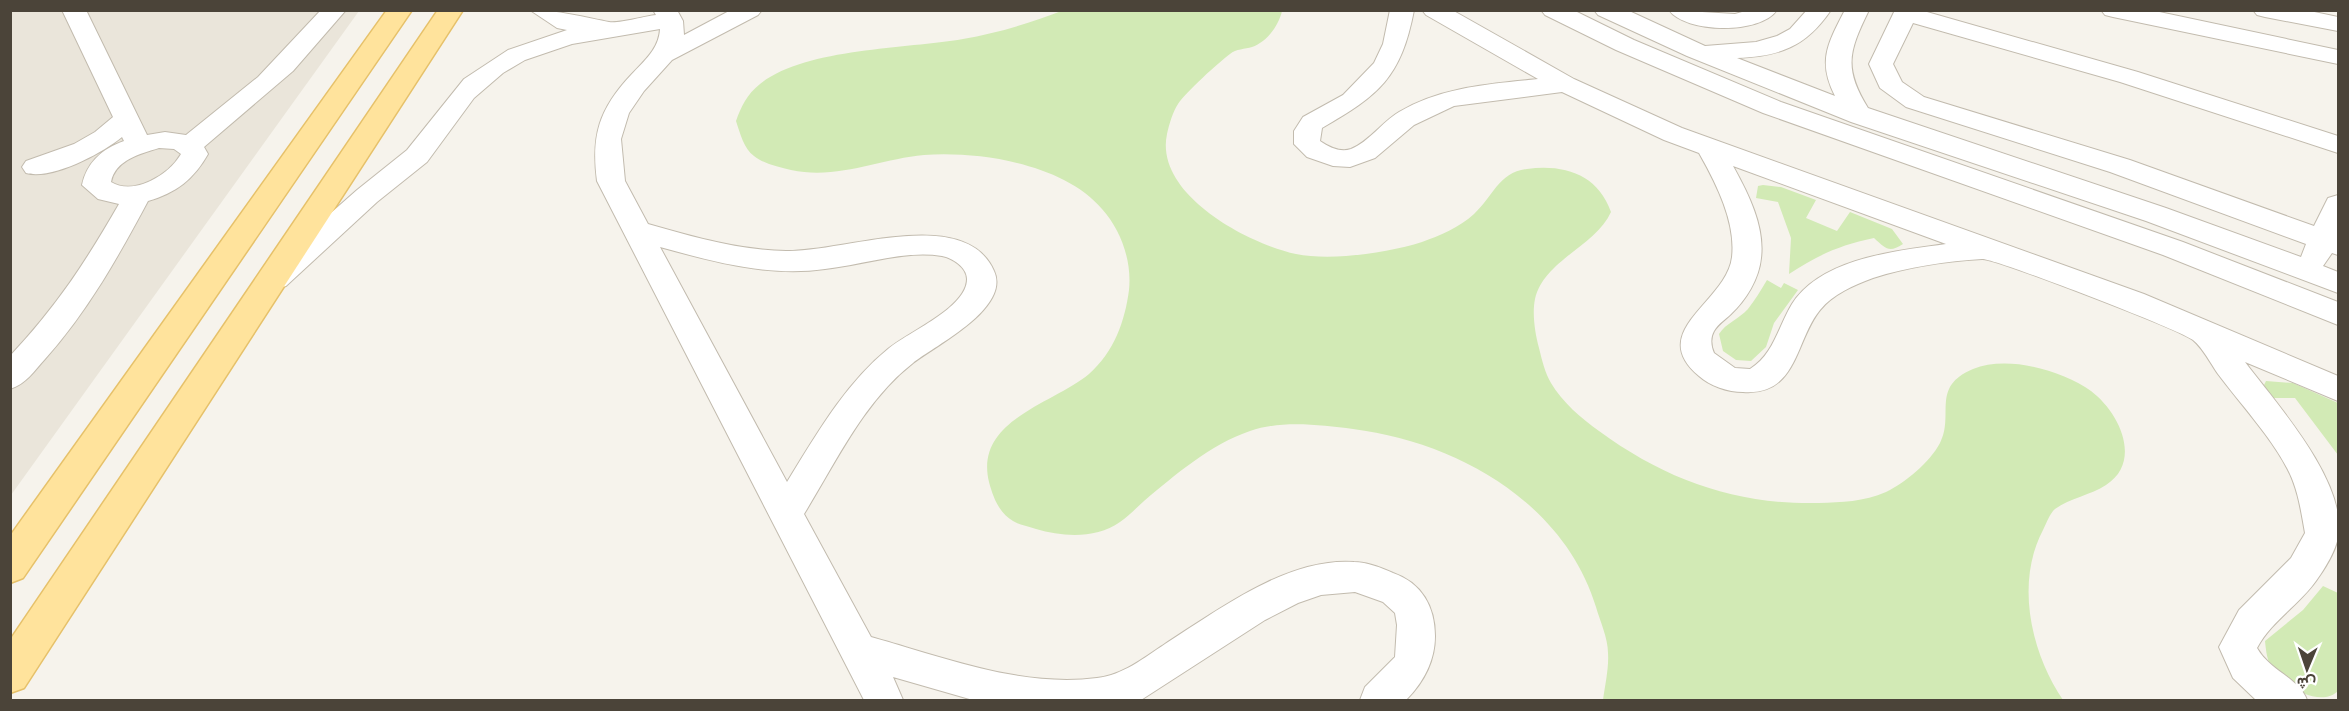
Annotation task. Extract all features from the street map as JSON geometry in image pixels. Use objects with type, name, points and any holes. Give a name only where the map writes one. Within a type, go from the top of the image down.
[{"type":"main road","points":[[10,567],[400,10]]},
{"type":"main road","points":[[10,675],[451,10]]},
{"type":"street","points":[[74,10],[139,145]]},
{"type":"street","points":[[190,146],[264,87],[308,45],[334,10]]},
{"type":"street","points":[[542,10],[578,31]]},
{"type":"street","points":[[665,54],[750,10]]},
{"type":"street","points":[[1402,10],[1395,44],[1385,66],[1352,100],[1312,123],[1307,131],[1308,144],[1315,151],[1327,156],[1350,158],[1360,155],[1405,119],[1432,105],[1476,95],[1565,84]]},
{"type":"street","points":[[1434,10],[1565,84],[1711,150],[2133,302],[2338,389]]},
{"type":"street","points":[[1553,10],[1660,63],[1736,95],[1829,131],[2151,241],[2338,314]]},
{"type":"street","points":[[1606,10],[1697,52],[1860,116],[2145,209],[2338,283]]},
{"type":"street","points":[[1681,10],[1700,17],[1734,21],[1750,19],[1765,10]]},
{"type":"street","points":[[1697,52],[1742,51],[1787,42],[1807,29],[1819,10]]},
{"type":"street","points":[[1857,10],[1838,47],[1836,58],[1840,82],[1860,116]]},
{"type":"street","points":[[2112,10],[2338,57]]},
{"type":"street","points":[[2186,10],[2338,40]]},
{"type":"street","points":[[2265,10],[2338,24]]},
{"type":"street","points":[[2331,242],[2120,166],[1915,102],[1889,84],[1883,74],[1881,64],[1906,12],[2129,77],[2338,145]]},
{"type":"street","points":[[270,283],[426,147],[474,83],[516,57],[578,31],[668,15],[672,36],[665,54],[626,98],[611,126],[608,159],[612,181],[635,230],[884,700]]},
{"type":"street","points":[[2287,48],[2338,64]]},
{"type":"street","points":[[23,167],[91,147],[113,133],[127,118]]},
{"type":"street","points":[[159,140],[178,140],[190,146],[195,154],[191,165],[178,177],[159,187],[138,194],[118,195],[104,192],[96,185],[97,175],[105,164],[139,145],[159,140]]},
{"type":"street","points":[[1711,150],[1734,196],[1747,241],[1745,270],[1728,298],[1699,328],[1695,344],[1698,356],[1710,369],[1725,377],[1743,381],[1758,379],[1773,370],[1809,302],[1837,281],[1879,266],[1920,258],[1986,250]]},
{"type":"street","points":[[23,167],[105,164]]},
{"type":"street","points":[[1999,190],[2012,166]]},
{"type":"street","points":[[10,377],[54,329],[91,278],[138,194]]},
{"type":"street","points":[[2308,271],[2331,242],[2338,204]]},
{"type":"street","points":[[635,230],[709,251],[746,258],[806,261],[922,246],[949,247],[965,255],[977,265],[982,279],[979,293],[963,313],[898,357],[872,385],[785,515]]},
{"type":"street","points":[[2205,333],[2300,459],[2314,490],[2323,534],[2304,569],[2252,622],[2238,647],[2245,667],[2262,683],[2288,700]]},
{"type":"street","points":[[859,651],[991,688],[1062,700],[1124,690],[1177,659],[1265,599],[1319,580],[1353,576],[1380,583],[1406,596],[1417,622],[1416,651],[1399,684],[1379,700]]},
{"type":"shaded area","points":[[11,11],[359,11],[11,495]]},
{"type":"green space","points":[[1064,10],[1282,11],[1275,27],[1263,41],[1252,47],[1232,52],[1188,93],[1174,110],[1167,134],[1167,156],[1175,177],[1189,196],[1209,213],[1231,227],[1276,248],[1296,254],[1326,257],[1359,255],[1408,246],[1429,240],[1462,223],[1480,208],[1503,180],[1517,171],[1554,168],[1589,181],[1598,189],[1611,212],[1604,224],[1559,263],[1540,285],[1535,299],[1534,317],[1545,371],[1561,397],[1573,410],[1624,448],[1676,476],[1731,494],[1759,499],[1819,503],[1869,498],[1901,483],[1936,450],[1944,433],[1946,402],[1952,384],[1960,376],[1973,369],[1987,365],[2018,364],[2050,371],[2079,383],[2091,391],[2110,411],[2118,424],[2125,450],[2123,463],[2117,475],[2106,485],[2067,502],[2053,511],[2035,551],[2030,572],[2030,617],[2035,640],[2042,661],[2063,700],[1603,700],[1608,647],[1596,607],[1581,570],[1559,537],[1532,508],[1501,484],[1467,463],[1392,436],[1353,429],[1288,424],[1250,431],[1221,444],[1194,461],[1111,528],[1090,534],[1068,535],[1046,532],[1008,518],[997,504],[989,482],[988,461],[993,443],[1005,428],[1020,416],[1089,374],[1112,346],[1125,313],[1129,290],[1129,268],[1124,246],[1109,217],[1086,194],[1066,181],[1044,171],[995,158],[970,155],[924,155],[842,171],[808,172],[782,168],[762,161],[751,153],[736,121],[745,101],[755,88],[779,72],[803,63],[857,52],[976,37]]},
{"type":"green space","points":[[1758,186],[1781,187],[1816,200],[1806,218],[1837,231],[1850,212],[1892,229],[1903,244],[1891,249],[1874,238],[1850,244],[1810,261],[1789,274],[1791,238],[1778,202],[1756,198]]},
{"type":"green space","points":[[1767,280],[1781,288],[1784,283],[1798,290],[1774,323],[1766,347],[1751,361],[1736,360],[1723,351],[1719,334],[1748,309]]},
{"type":"green space","points":[[2266,381],[2293,383],[2338,403],[2338,455],[2295,398],[2272,398],[2264,385]]},
{"type":"green space","points":[[2323,586],[2338,593],[2338,691],[2331,696],[2322,697],[2303,693],[2278,676],[2269,662],[2265,641],[2303,610]]}]
